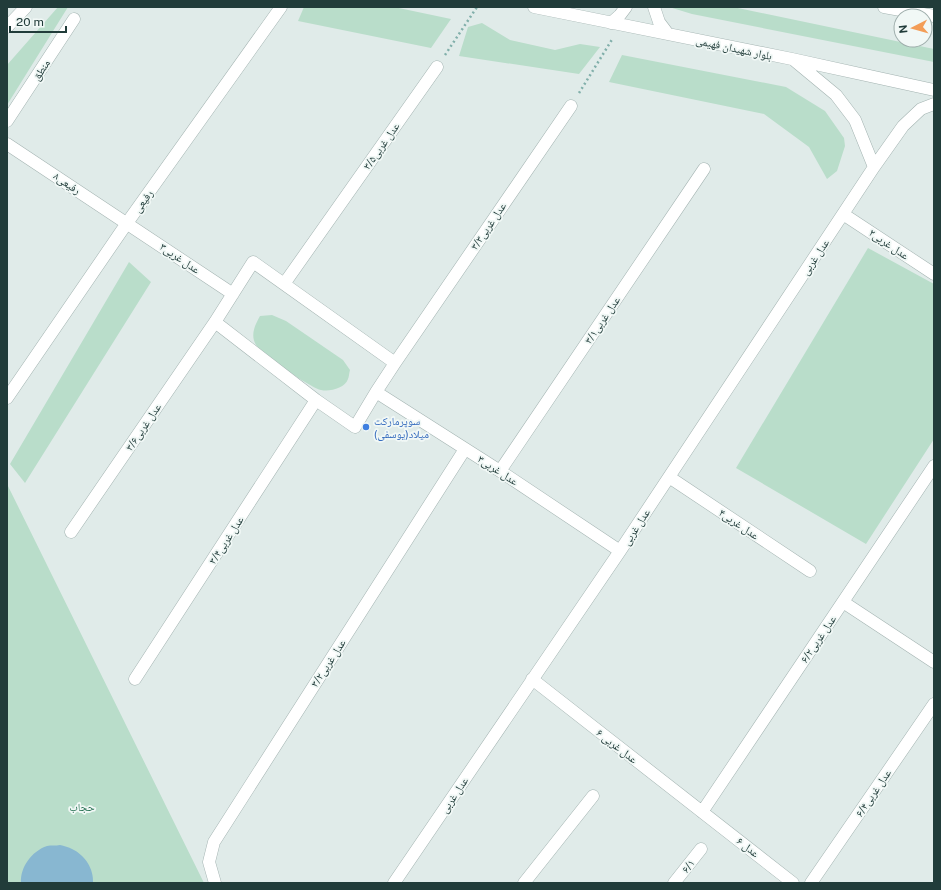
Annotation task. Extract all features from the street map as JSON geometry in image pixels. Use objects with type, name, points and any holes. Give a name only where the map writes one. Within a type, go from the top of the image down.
[{"type":"street","points":[[7,27],[26,7]]},
{"type":"street","name":"رفیعی","points":[[7,398],[127,223],[282,7]]},
{"type":"street","name":"بلوار شهیدان فهیمی","points":[[534,7],[934,90]]},
{"type":"street","points":[[616,24],[626,7]]},
{"type":"street","points":[[654,7],[658,22],[668,34]]},
{"type":"street","name":"منطق","points":[[7,121],[74,19]]},
{"type":"street","points":[[794,60],[836,95],[855,120],[874,167]]},
{"type":"street","name":"عدل غربی۳/۵","points":[[284,284],[437,68]]},
{"type":"street","name":"عدل غربی","points":[[394,883],[620,551],[874,167],[903,126],[921,109],[934,104]]},
{"type":"street","name":"عدل غربی۳/۳","points":[[316,400],[355,427],[395,363],[571,106]]},
{"type":"street","name":"۸رفیعی","points":[[7,144],[127,223]]},
{"type":"street","name":"عدل غربی۳/۱","points":[[500,471],[704,169]]},
{"type":"street","name":"عدل غربی۲","points":[[843,214],[934,274]]},
{"type":"street","name":"عدل غربی۳","points":[[127,223],[233,294]]},
{"type":"street","name":"عدل غربی۳/۶","points":[[71,532],[215,322],[253,262],[284,284]]},
{"type":"street","points":[[284,284],[395,363]]},
{"type":"street","points":[[215,322],[316,400]]},
{"type":"street","name":"عدل غربی۳","points":[[376,392],[500,471],[620,551]]},
{"type":"street","name":"عدل غربی۳/۴","points":[[135,679],[316,400]]},
{"type":"street","name":"عدل غربی۳/۲","points":[[215,883],[209,862],[214,842],[466,449]]},
{"type":"street","name":"۶/۲عدل غربی","points":[[702,812],[934,466]]},
{"type":"street","name":"عدل غربی۴","points":[[669,477],[810,571]]},
{"type":"street","points":[[843,602],[934,662]]},
{"type":"street","name":"عدل غربی ۶","points":[[532,679],[702,812]]},
{"type":"street","name":"۶/۴عدل غربی","points":[[811,883],[934,704]]},
{"type":"street","points":[[524,883],[593,796]]},
{"type":"street","name":"عدل ۶","points":[[702,812],[793,883]]},
{"type":"street","name":"۶/۱","points":[[674,883],[701,849]]},
{"type":"path","points":[[437,68],[477,7]]},
{"type":"path","points":[[571,106],[616,24]]},
{"type":"green space","points":[[58,7],[68,7],[7,105],[7,65]]},
{"type":"green space","points":[[304,7],[394,7],[451,19],[431,48],[298,21]]},
{"type":"green space","points":[[669,7],[733,7],[893,40],[893,48],[934,49],[934,62],[692,14]]},
{"type":"green space","points":[[482,23],[510,40],[555,50],[580,44],[600,47],[579,74],[459,56],[468,27]]},
{"type":"green space","points":[[622,55],[786,87],[825,111],[844,138],[845,146],[837,171],[827,179],[809,147],[764,114],[609,82]]},
{"type":"green space","points":[[868,248],[934,284],[934,439],[866,544],[736,468]]},
{"type":"green space","points":[[129,262],[151,282],[25,483],[10,464]]},
{"type":"green space","points":[[272,315],[286,321],[343,360],[350,370],[344,385],[333,390],[321,390],[291,373],[260,349],[256,345],[253,338],[255,326],[260,316]]},
{"type":"green space","name":"حجاب","points":[[7,484],[204,883],[7,883]]},
{"type":"water","points":[[60,845],[71,848],[85,859],[92,873],[93,883],[21,883],[21,877],[25,866],[28,860],[36,852],[47,846]]},
{"type":"place","name":"سوپرمارکت میلاد(یوسفی)","points":[[366,427]]}]
